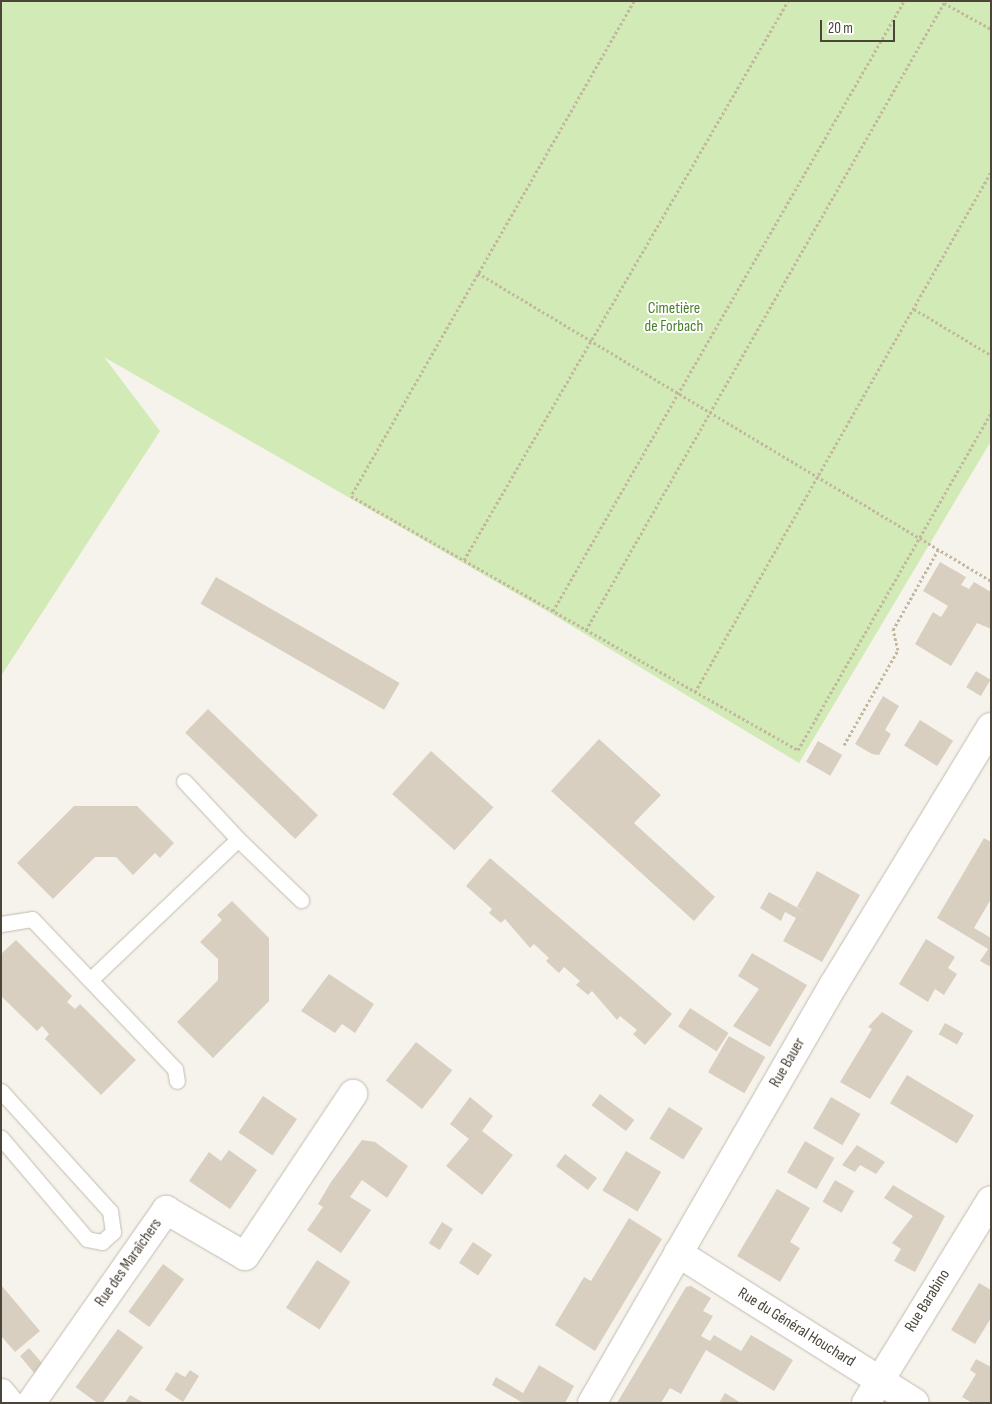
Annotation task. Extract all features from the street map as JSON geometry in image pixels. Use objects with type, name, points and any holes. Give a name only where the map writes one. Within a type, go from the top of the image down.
[{"type":"street","name":"Rue Bauer","points":[[592,1403],[834,984],[991,727]]},
{"type":"street","name":"Rue des Maraîchers","points":[[31,1403],[166,1210],[244,1256],[353,1094]]},
{"type":"street","name":"Rue Barabino","points":[[873,1392],[991,1200]]},
{"type":"street","name":"Rue du Général Houchard","points":[[678,1253],[873,1392],[915,1403]]},
{"type":"street","points":[[1,1393],[9,1403]]},
{"type":"lane","points":[[184,781],[238,839],[301,900]]},
{"type":"lane","points":[[90,980],[238,839]]},
{"type":"lane","points":[[1,924],[32,919],[175,1069],[177,1081]]},
{"type":"lane","points":[[1,1091],[110,1211],[112,1232],[102,1242],[86,1239],[1,1138]]},
{"type":"path","points":[[634,1],[351,496],[798,750],[991,413]]},
{"type":"path","points":[[464,560],[788,1]]},
{"type":"path","points":[[553,611],[904,1]]},
{"type":"path","points":[[586,630],[945,2],[991,29]]},
{"type":"path","points":[[696,692],[991,172]]},
{"type":"path","points":[[478,273],[991,581]]},
{"type":"path","points":[[914,309],[991,355]]},
{"type":"path","points":[[844,745],[898,650],[893,630],[938,550]]},
{"type":"green space","name":"Cimetière de Forbach","points":[[1,1],[991,1],[991,441],[799,763],[547,611],[104,357],[160,431],[1,676]]},
{"type":"building","points":[[940,562],[966,577],[961,585],[969,589],[974,582],[991,592],[991,629],[977,623],[951,666],[915,644],[933,612],[941,617],[948,606],[923,591]]},
{"type":"building","points":[[216,577],[400,683],[384,710],[200,604]]},
{"type":"building","points":[[976,671],[991,680],[981,696],[966,687]]},
{"type":"building","points":[[883,696],[899,706],[885,730],[891,734],[879,755],[872,754],[855,744]]},
{"type":"building","points":[[208,709],[318,815],[295,839],[185,733]]},
{"type":"building","points":[[920,720],[953,741],[937,766],[904,745]]},
{"type":"building","points":[[599,739],[661,795],[634,823],[715,897],[694,921],[551,791]]},
{"type":"building","points":[[818,741],[842,755],[830,776],[806,762]]},
{"type":"building","points":[[431,751],[493,807],[455,850],[392,794]]},
{"type":"building","points":[[74,806],[137,806],[174,843],[160,858],[155,853],[133,875],[116,857],[95,857],[53,899],[17,863]]},
{"type":"building","points":[[984,838],[991,842],[991,899],[974,928],[991,938],[991,967],[980,961],[988,949],[937,918]]},
{"type":"building","points":[[490,858],[672,1014],[645,1045],[633,1034],[637,1030],[620,1016],[617,1020],[592,991],[588,995],[576,985],[580,981],[564,967],[559,973],[546,961],[549,958],[534,944],[530,948],[505,919],[501,923],[489,913],[492,909],[466,886]]},
{"type":"building","points":[[817,871],[860,895],[822,962],[783,941],[796,918],[785,912],[781,921],[760,908],[769,892],[807,913],[797,907]]},
{"type":"building","points":[[232,901],[269,938],[269,1001],[213,1058],[177,1022],[218,980],[218,959],[200,942],[222,920],[217,915]]},
{"type":"building","points":[[926,939],[955,957],[948,968],[957,974],[944,995],[935,989],[928,1002],[899,984]]},
{"type":"building","points":[[16,940],[72,996],[67,1002],[75,1009],[80,1004],[136,1060],[101,1095],[45,1039],[49,1034],[42,1026],[37,1031],[1,996],[1,954]]},
{"type":"building","points":[[752,953],[807,985],[770,1047],[733,1026],[759,989],[738,976]]},
{"type":"building","points":[[329,974],[374,1004],[355,1033],[342,1024],[335,1033],[301,1011]]},
{"type":"building","points":[[690,1008],[729,1033],[717,1052],[678,1026]]},
{"type":"building","points":[[882,1012],[913,1031],[870,1099],[840,1082],[872,1029],[868,1027]]},
{"type":"building","points":[[945,1023],[963,1033],[957,1045],[939,1034]]},
{"type":"building","points":[[729,1036],[765,1057],[744,1093],[708,1072]]},
{"type":"building","points":[[416,1042],[452,1070],[422,1109],[386,1081]]},
{"type":"building","points":[[907,1075],[974,1115],[957,1143],[890,1103]]},
{"type":"building","points":[[600,1094],[634,1120],[626,1131],[592,1105]]},
{"type":"building","points":[[263,1096],[297,1119],[272,1155],[238,1132]]},
{"type":"building","points":[[470,1097],[493,1116],[482,1131],[513,1155],[482,1195],[446,1166],[469,1139],[450,1124]]},
{"type":"building","points":[[831,1097],[860,1114],[842,1145],[813,1128]]},
{"type":"building","points":[[669,1107],[703,1128],[683,1160],[649,1138]]},
{"type":"building","points":[[362,1140],[375,1142],[408,1166],[387,1198],[362,1180],[350,1197],[371,1210],[341,1253],[307,1230],[323,1207],[318,1204],[331,1182]]},
{"type":"building","points":[[805,1141],[834,1158],[816,1189],[787,1172]]},
{"type":"building","points":[[857,1145],[885,1162],[876,1174],[860,1165],[855,1172],[842,1165]]},
{"type":"building","points":[[229,1150],[257,1170],[230,1209],[189,1181],[209,1152],[221,1161]]},
{"type":"building","points":[[626,1151],[661,1172],[637,1212],[602,1190]]},
{"type":"building","points":[[565,1154],[597,1178],[588,1190],[556,1166]]},
{"type":"building","points":[[835,1180],[854,1191],[842,1213],[822,1202]]},
{"type":"building","points":[[893,1185],[945,1216],[915,1272],[894,1261],[901,1249],[892,1243],[913,1216],[884,1198]]},
{"type":"building","points":[[777,1189],[810,1208],[790,1242],[800,1248],[780,1282],[737,1256]]},
{"type":"building","points":[[629,1218],[662,1239],[595,1351],[555,1325],[584,1277],[591,1281]]},
{"type":"building","points":[[442,1222],[453,1229],[440,1250],[429,1243]]},
{"type":"building","points":[[473,1242],[492,1255],[478,1276],[459,1263]]},
{"type":"building","points":[[317,1260],[351,1282],[320,1330],[286,1308]]},
{"type":"building","points":[[163,1264],[184,1279],[149,1327],[128,1312]]},
{"type":"building","points":[[979,1283],[991,1290],[991,1318],[975,1344],[951,1330]]},
{"type":"building","points":[[1,1285],[40,1331],[15,1352],[1,1336]]},
{"type":"building","points":[[691,1286],[711,1298],[703,1311],[713,1316],[701,1336],[710,1341],[714,1335],[741,1351],[751,1335],[793,1360],[774,1391],[706,1350],[681,1394],[670,1388],[661,1403],[617,1403],[686,1287]]},
{"type":"building","points":[[118,1329],[143,1347],[103,1403],[97,1403],[76,1387]]},
{"type":"building","points":[[29,1348],[42,1363],[35,1374],[20,1356]]},
{"type":"building","points":[[976,1359],[991,1367],[991,1403],[972,1403],[962,1397],[976,1374],[970,1370]]},
{"type":"building","points":[[539,1365],[574,1386],[565,1403],[523,1403],[492,1385],[496,1377],[523,1393]]},
{"type":"building","points":[[190,1370],[199,1376],[183,1402],[165,1390],[176,1372],[185,1377]]},
{"type":"building","points":[[725,1393],[741,1403],[719,1403]]},
{"type":"building","points":[[130,1395],[144,1403],[125,1403]]}]
